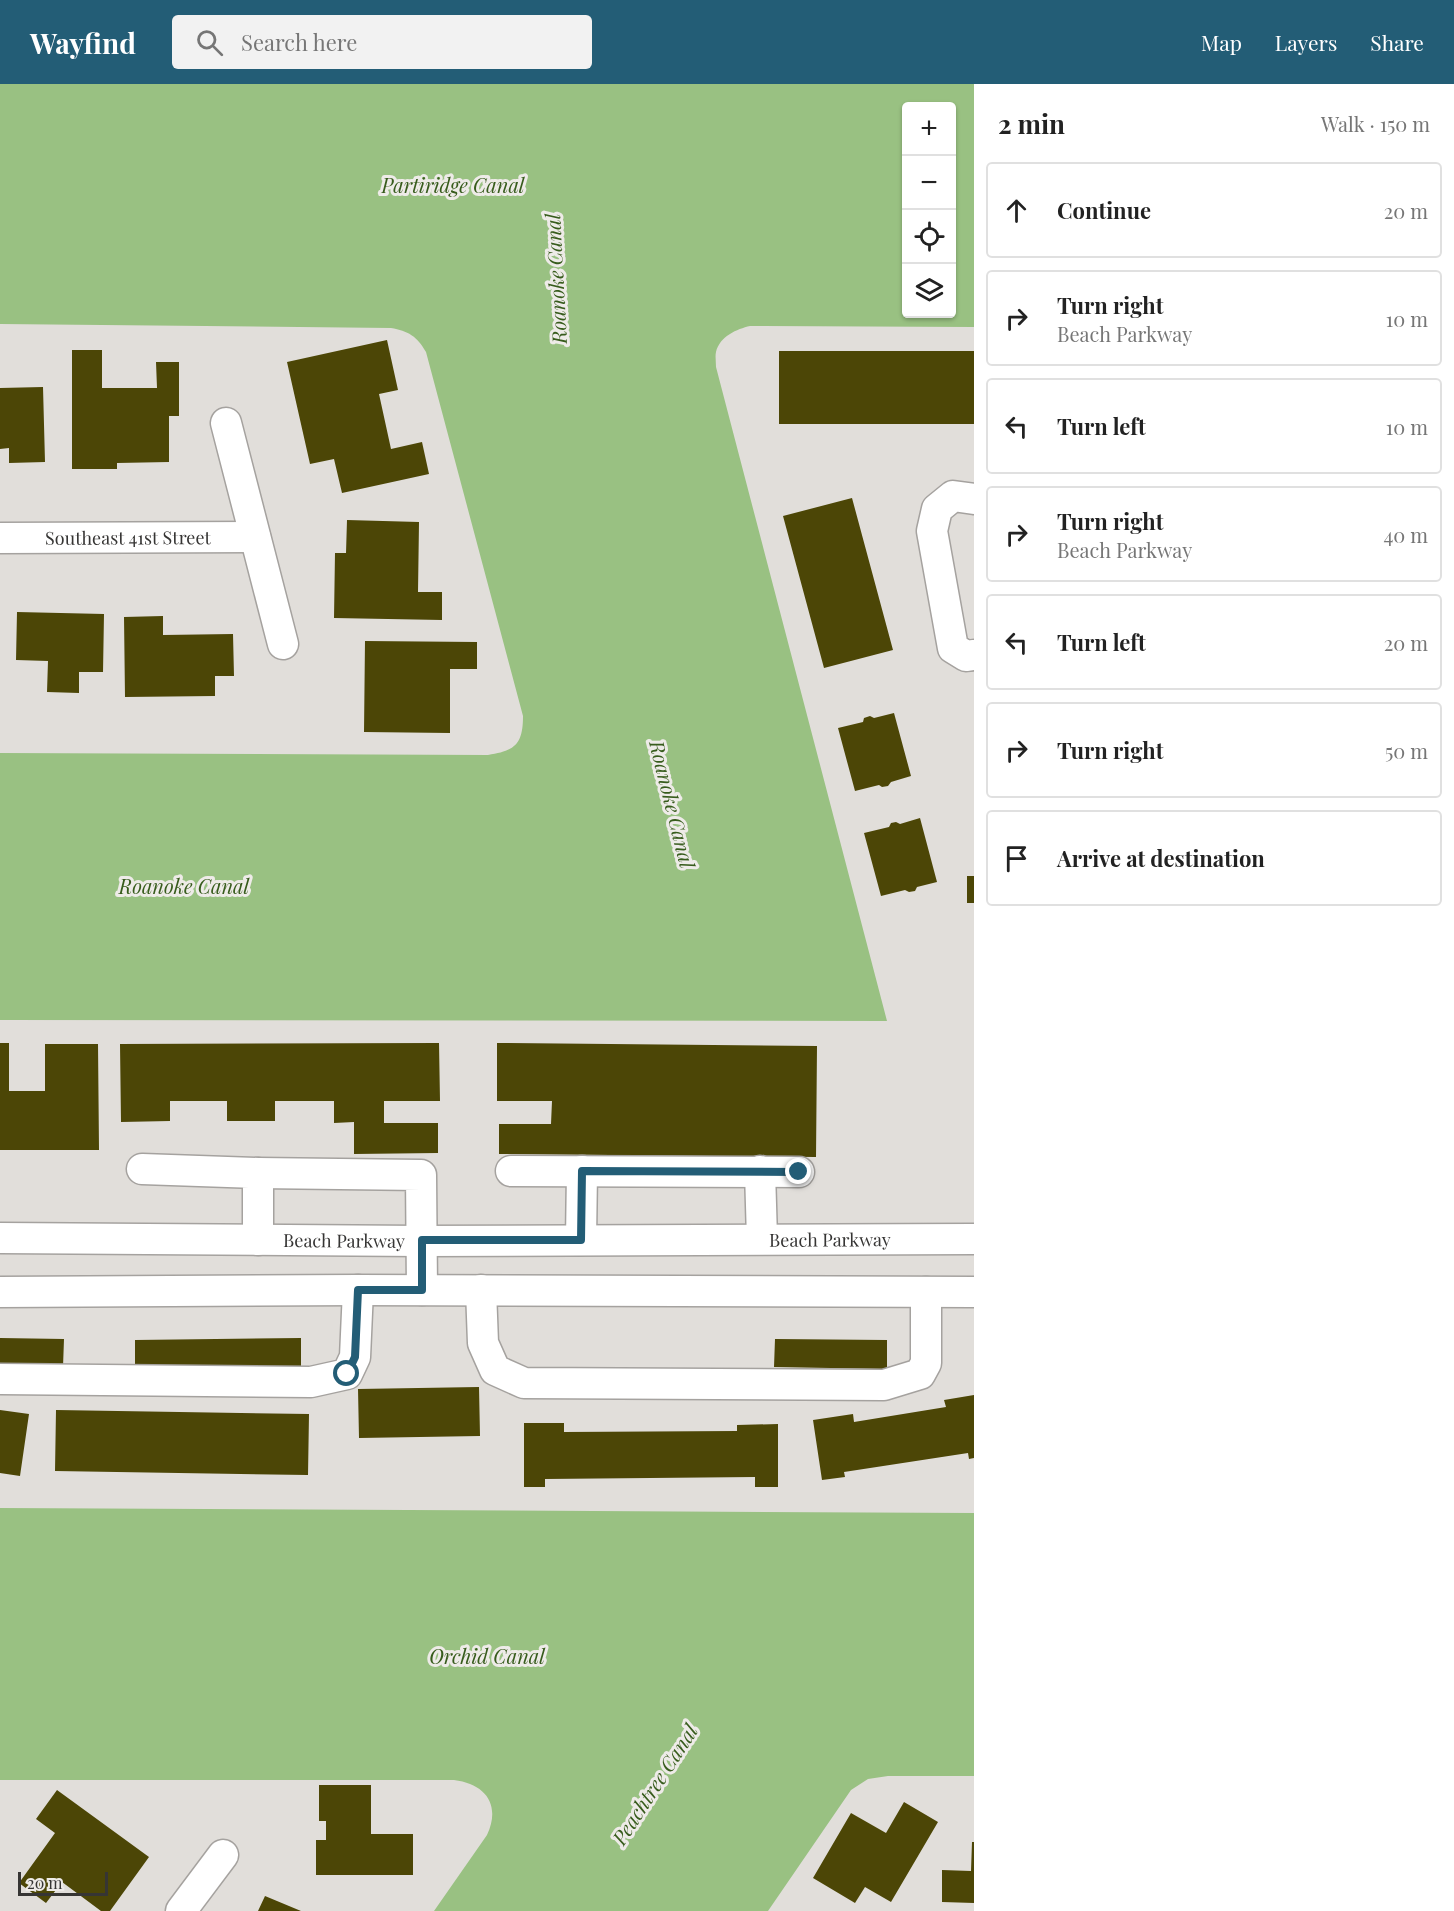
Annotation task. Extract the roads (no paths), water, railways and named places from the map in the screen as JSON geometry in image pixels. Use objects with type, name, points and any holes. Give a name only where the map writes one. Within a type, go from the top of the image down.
[{"type":"street","points":[[226,423],[283,644]]},
{"type":"street","points":[[974,499],[953,496],[937,509],[932,531],[953,648],[966,656],[974,655]]},
{"type":"street","name":"Southeast 41st Street","points":[[0,538],[255,537]]},
{"type":"street","points":[[142,1169],[421,1175],[422,1290]]},
{"type":"street","points":[[511,1171],[799,1172]]},
{"type":"street","points":[[581,1240],[582,1171]]},
{"type":"street","points":[[760,1171],[762,1239]]},
{"type":"street","points":[[258,1173],[258,1239]]},
{"type":"street","name":"Beach Parkway","points":[[0,1238],[974,1239]]},
{"type":"street","points":[[0,1379],[311,1382],[347,1374],[355,1357],[358,1290]]},
{"type":"street","points":[[0,1292],[358,1290],[974,1292]]},
{"type":"street","points":[[481,1290],[483,1343],[495,1370],[524,1383],[873,1385],[884,1385],[920,1374],[926,1363],[926,1292]]},
{"type":"street","points":[[181,1911],[224,1855]]},
{"type":"water","points":[[0,84],[974,84],[974,327],[750,326],[735,331],[725,338],[718,346],[716,354],[716,367],[887,1021],[0,1020],[0,753],[488,755],[511,748],[519,739],[523,716],[426,352],[412,335],[391,328],[0,324]]},
{"type":"water","points":[[0,1508],[974,1513],[974,1776],[888,1776],[868,1779],[851,1790],[768,1911],[434,1911],[487,1835],[491,1824],[491,1805],[488,1798],[475,1786],[465,1782],[454,1780],[0,1780]]},
{"type":"water label","name":"Partiridge Canal","points":[[453,184]]},
{"type":"water label","name":"Roanoke Canal","points":[[555,279]]},
{"type":"water label","name":"Roanoke Canal","points":[[673,804]]},
{"type":"water label","name":"Roanoke Canal","points":[[184,885]]},
{"type":"water label","name":"Orchid Canal","points":[[487,1655]]},
{"type":"water label","name":"Peachtree Canal","points":[[654,1784]]}]
